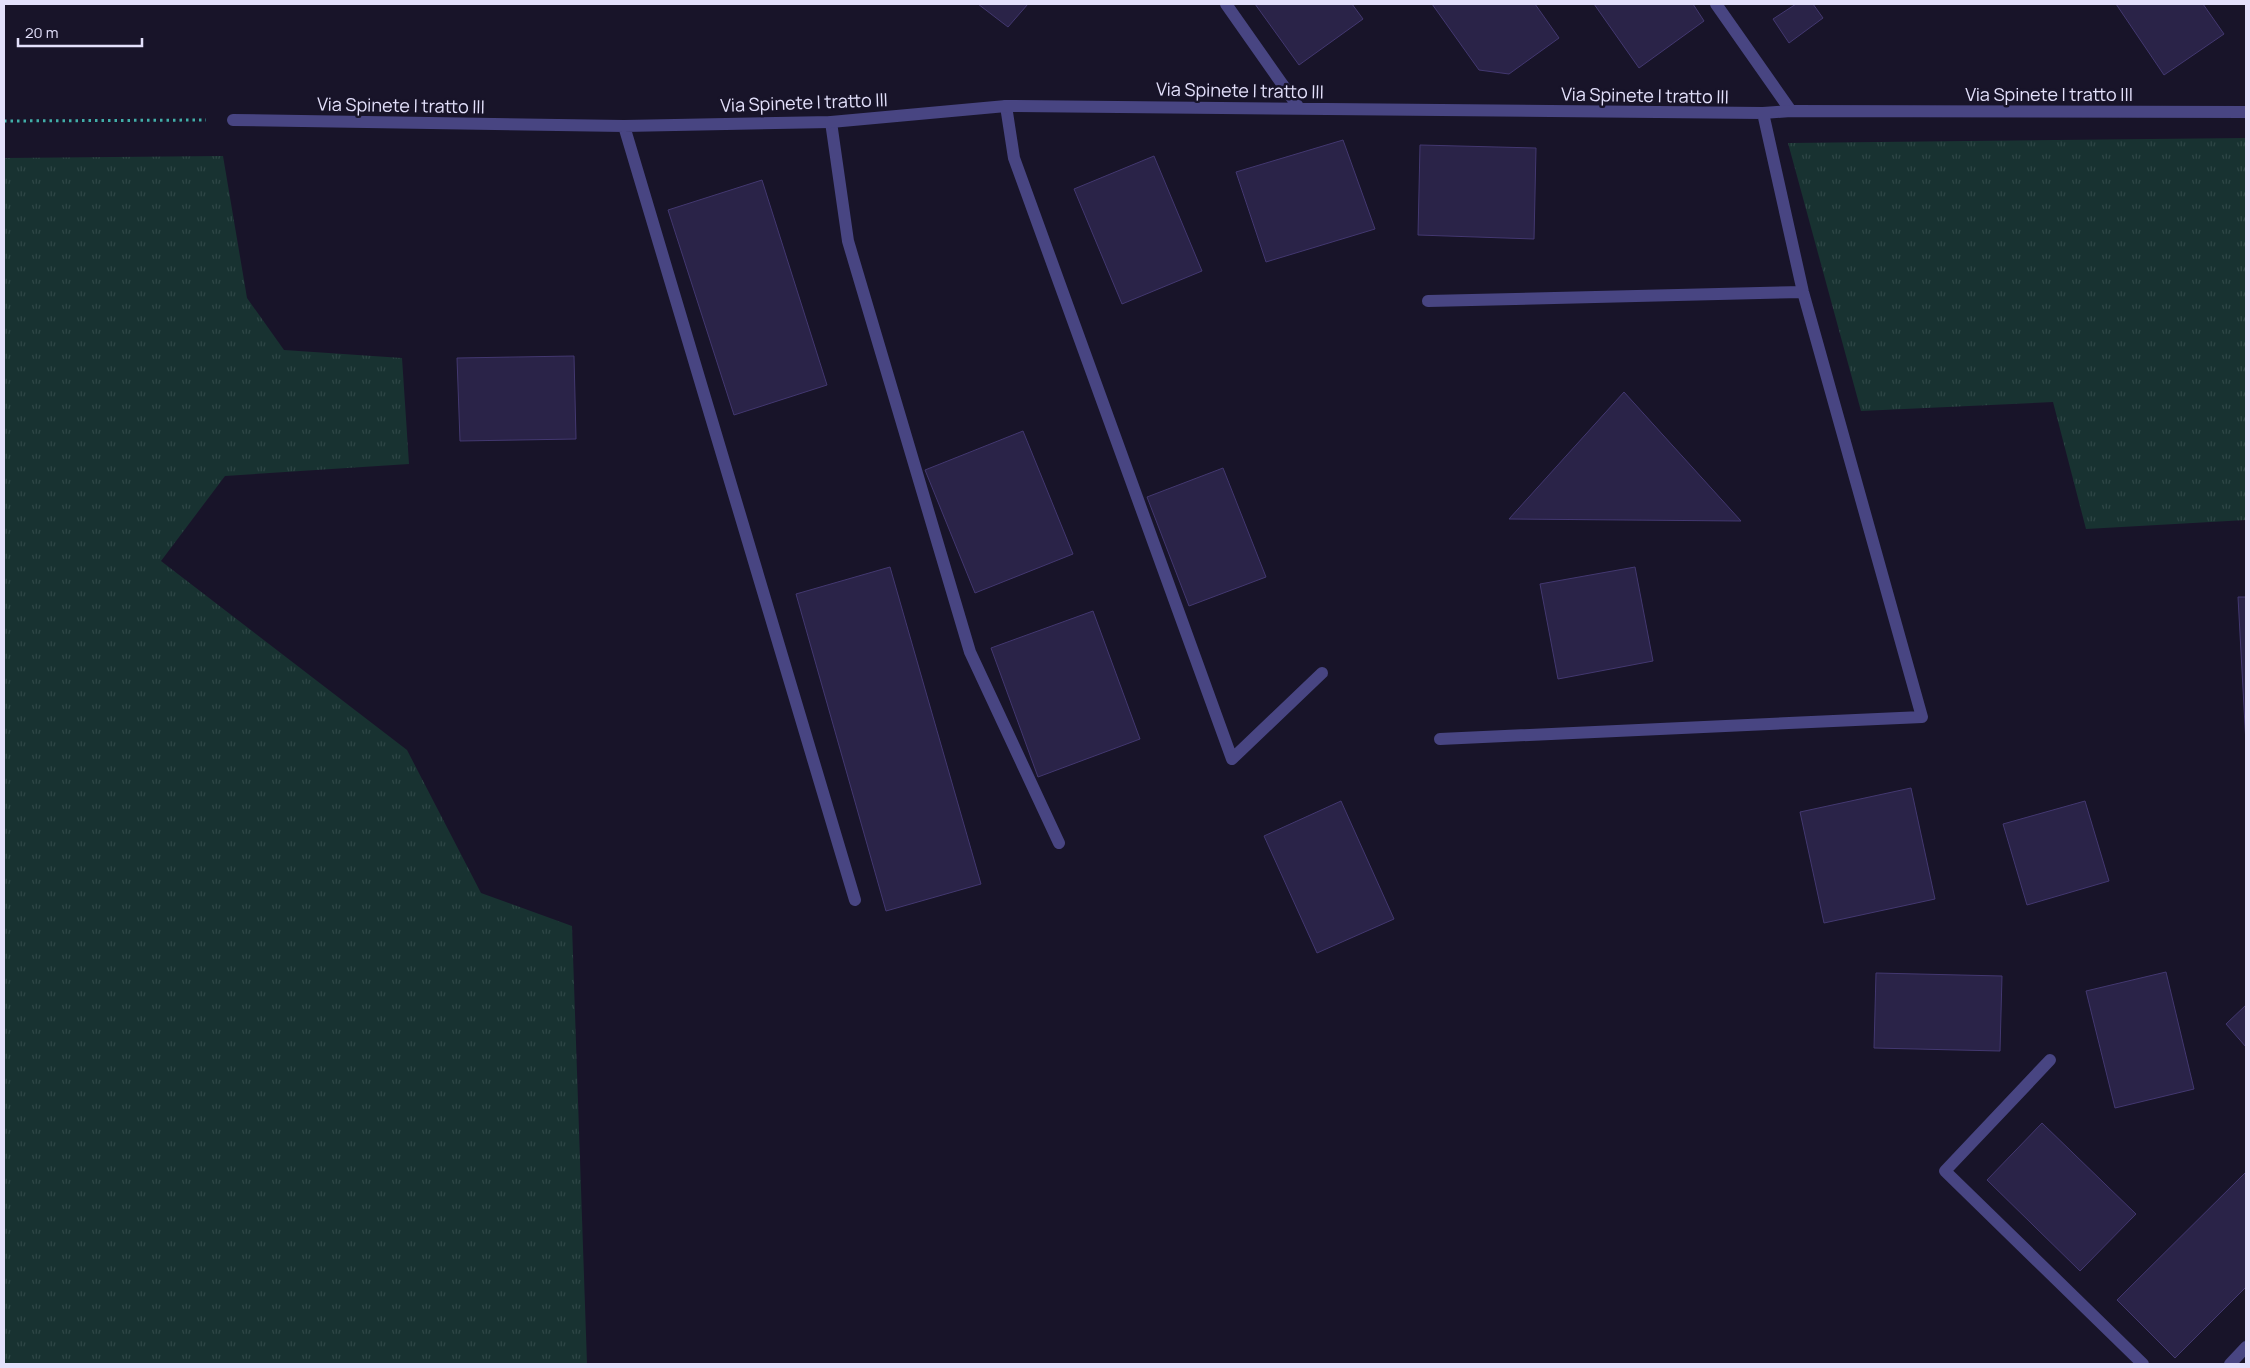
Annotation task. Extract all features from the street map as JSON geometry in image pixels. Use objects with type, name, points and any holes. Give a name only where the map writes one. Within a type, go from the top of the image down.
[{"type":"street","points":[[1226,4],[1299,108]]},
{"type":"street","points":[[1716,4],[1792,111]]},
{"type":"street","points":[[1006,106],[1014,158],[1232,759],[1322,673]]},
{"type":"street","name":"Via Spinete I tratto III","points":[[233,120],[624,126],[831,122],[1006,106],[1763,113],[1792,111],[2246,112]]},
{"type":"street","points":[[1440,739],[1922,717],[1803,292],[1763,113]]},
{"type":"street","points":[[831,122],[848,241],[970,652],[1058,843]]},
{"type":"street","points":[[624,126],[855,900]]},
{"type":"street","points":[[1428,301],[1803,292]]},
{"type":"street","points":[[2050,1060],[1945,1171],[2143,1364]]},
{"type":"street","points":[[2230,1364],[2246,1347]]},
{"type":"path","points":[[4,121],[233,120]]},
{"type":"green space","points":[[2246,138],[2246,520],[2086,529],[2053,402],[1861,411],[1788,143]]},
{"type":"green space","points":[[223,156],[247,298],[284,350],[402,358],[409,464],[225,476],[161,561],[407,750],[481,893],[572,926],[587,1364],[4,1364],[4,158]]},
{"type":"building","points":[[978,4],[1028,4],[1008,27]]},
{"type":"building","points":[[1255,4],[1352,4],[1363,19],[1299,65]]},
{"type":"building","points":[[1432,4],[1535,4],[1559,38],[1509,74],[1479,70]]},
{"type":"building","points":[[1594,4],[1693,4],[1704,21],[1639,68]]},
{"type":"building","points":[[1796,4],[1813,4],[1823,18],[1789,43],[1773,19]]},
{"type":"building","points":[[2116,4],[2203,4],[2224,34],[2164,75]]},
{"type":"building","points":[[1343,140],[1375,229],[1266,262],[1236,172]]},
{"type":"building","points":[[1420,145],[1536,148],[1534,239],[1418,235]]},
{"type":"building","points":[[1154,156],[1202,271],[1122,304],[1074,189]]},
{"type":"building","points":[[762,180],[827,385],[734,415],[668,210]]},
{"type":"building","points":[[574,356],[576,439],[460,441],[457,358]]},
{"type":"building","points":[[1624,392],[1741,521],[1509,519]]},
{"type":"building","points":[[1023,431],[1073,554],[975,593],[925,470]]},
{"type":"building","points":[[1223,468],[1266,577],[1189,606],[1147,497]]},
{"type":"building","points":[[890,567],[981,884],[886,911],[796,594]]},
{"type":"building","points":[[1635,567],[1653,661],[1558,679],[1540,584]]},
{"type":"building","points":[[2238,597],[2246,597],[2246,744]]},
{"type":"building","points":[[1093,611],[1140,739],[1038,777],[991,648]]},
{"type":"building","points":[[1911,788],[1935,899],[1824,923],[1800,812]]},
{"type":"building","points":[[1341,801],[1394,919],[1317,953],[1264,836]]},
{"type":"building","points":[[2085,801],[2109,881],[2027,905],[2003,824]]},
{"type":"building","points":[[2166,972],[2194,1089],[2115,1108],[2086,991]]},
{"type":"building","points":[[1876,973],[2002,976],[2000,1051],[1874,1048]]},
{"type":"building","points":[[2246,1005],[2246,1047],[2226,1024]]},
{"type":"building","points":[[2042,1123],[2136,1214],[2080,1271],[1987,1180]]},
{"type":"building","points":[[2246,1172],[2246,1287],[2175,1358],[2117,1300]]}]
